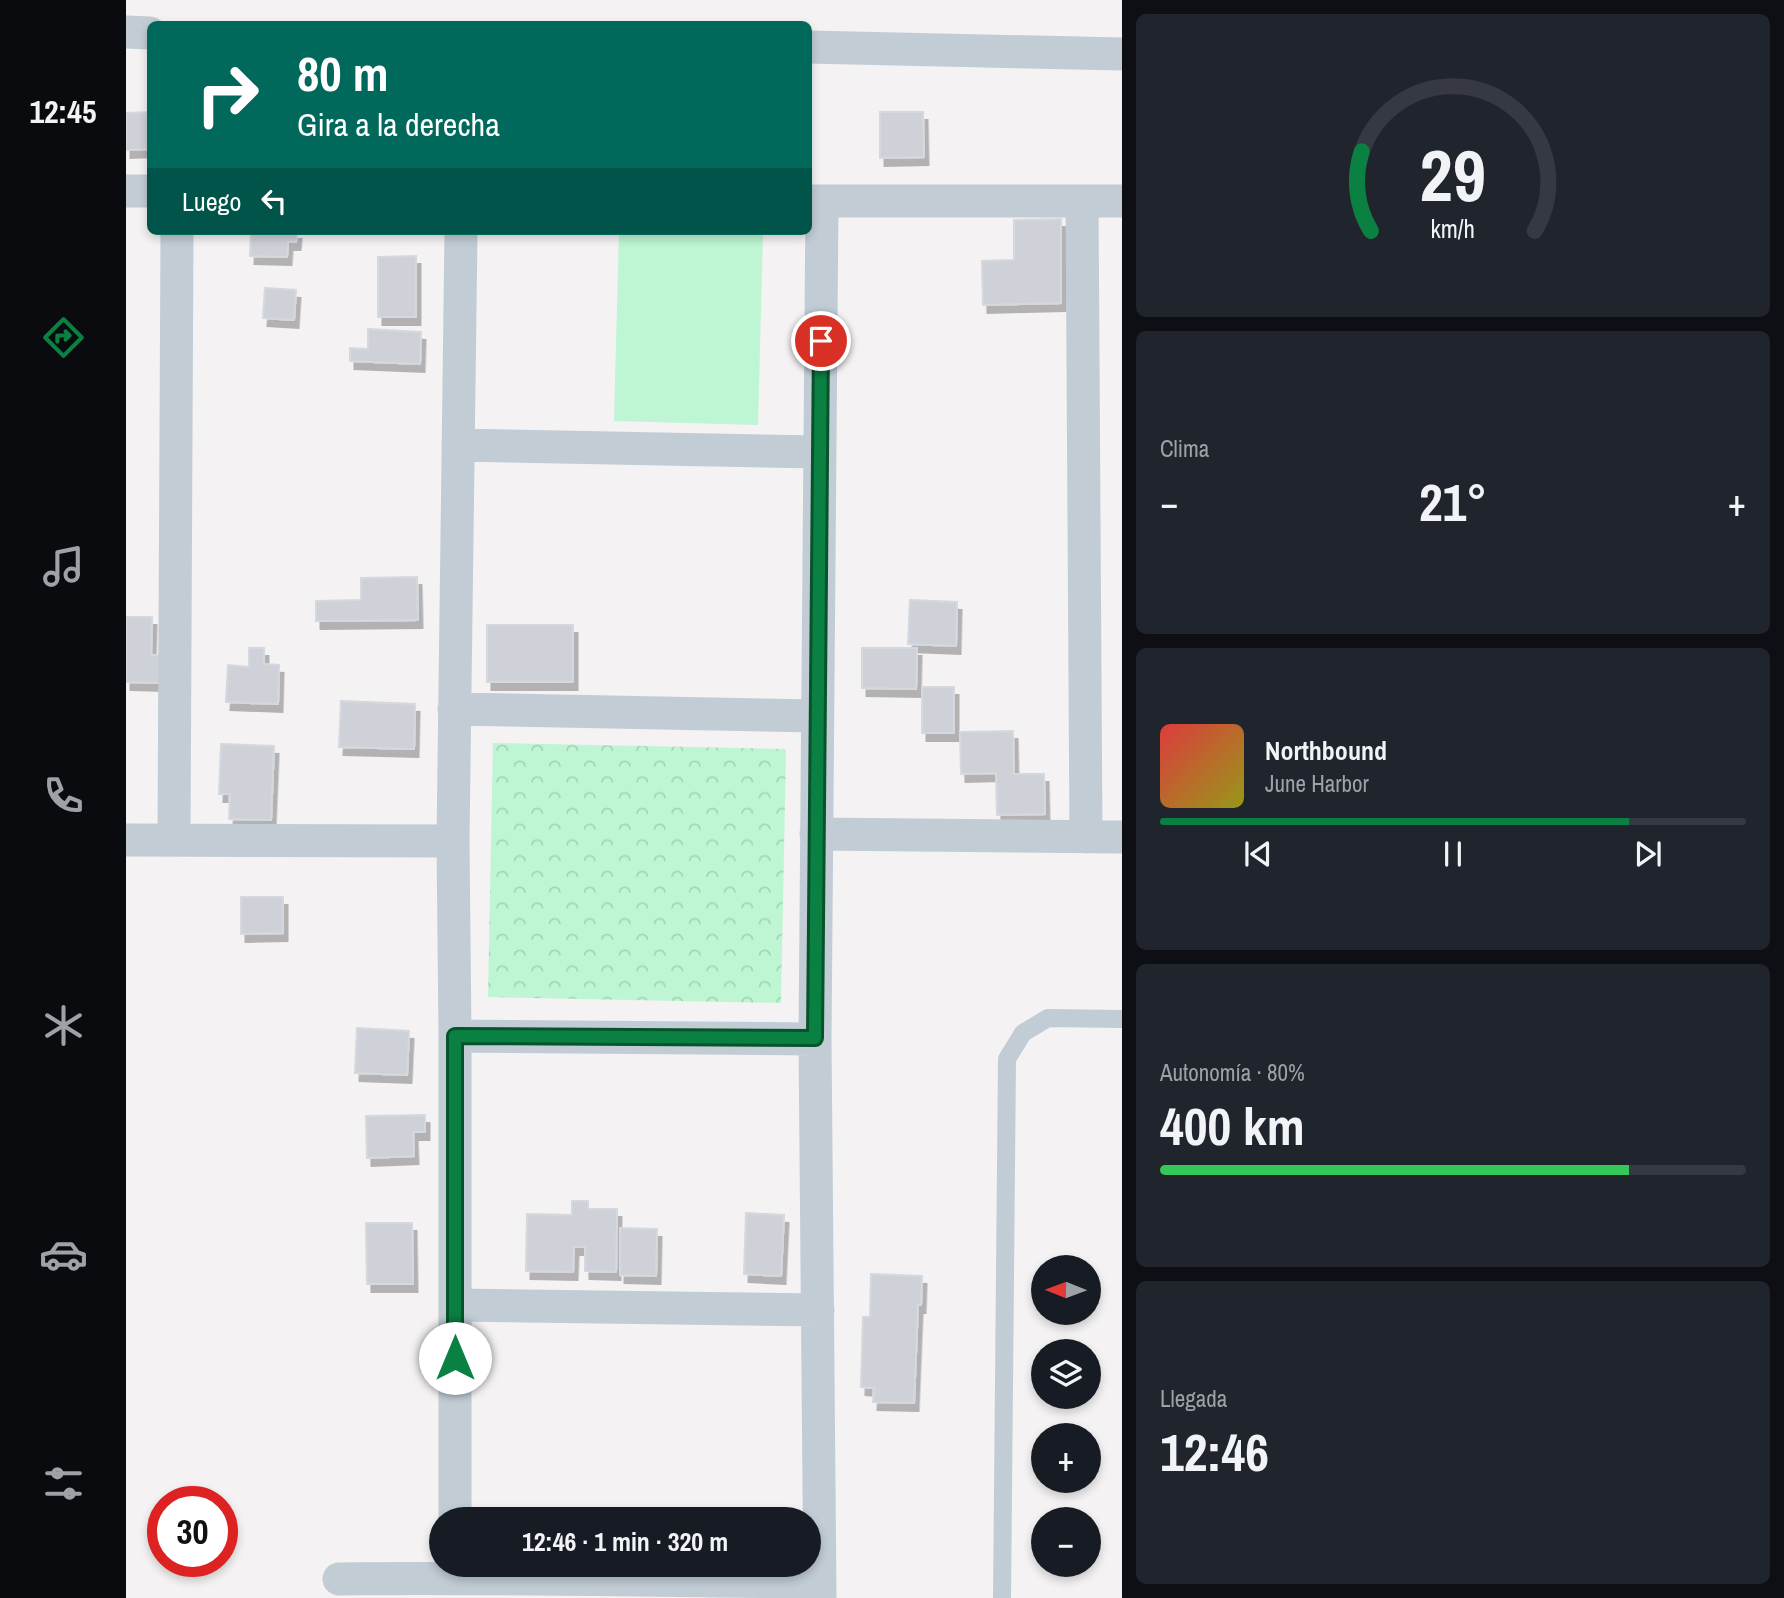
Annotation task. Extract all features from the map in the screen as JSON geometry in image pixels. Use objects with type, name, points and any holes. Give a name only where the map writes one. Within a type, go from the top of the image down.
[{"type":"street","points":[[126,32],[147,33]]},
{"type":"street","points":[[812,47],[1122,54]]},
{"type":"street","points":[[126,191],[147,191]]},
{"type":"street","points":[[487,1577],[552,1589],[820,1590],[815,1038],[820,452],[815,201],[1122,201]]},
{"type":"street","points":[[1082,201],[1086,837]]},
{"type":"street","points":[[174,840],[177,235]]},
{"type":"street","points":[[455,1507],[453,841],[461,235]]},
{"type":"street","points":[[458,446],[820,452]]},
{"type":"street","points":[[454,709],[817,716]]},
{"type":"street","points":[[816,834],[1122,837]]},
{"type":"street","points":[[126,840],[453,841]]},
{"type":"street","points":[[455,1036],[815,1038]]},
{"type":"street","points":[[455,1304],[818,1310]]},
{"type":"street","points":[[339,1579],[429,1573]]},
{"type":"lane","points":[[1002,1598],[1007,1059],[1023,1033],[1048,1018],[1122,1018]]},
{"type":"green space","points":[[619,235],[763,235],[758,425],[614,421]]},
{"type":"green space","points":[[493,743],[786,749],[781,1003],[488,997]]},
{"type":"building","points":[[147,112],[147,149],[126,150],[126,113]]},
{"type":"building","points":[[880,112],[923,112],[924,157],[880,158]]},
{"type":"building","points":[[1061,219],[1061,303],[983,305],[982,261],[1014,260],[1014,220]]},
{"type":"building","points":[[251,235],[297,235],[296,242],[288,242],[287,257],[250,256]]},
{"type":"building","points":[[416,256],[416,317],[378,317],[378,257]]},
{"type":"building","points":[[265,288],[296,290],[294,320],[263,318]]},
{"type":"building","points":[[368,329],[421,332],[420,364],[350,361],[350,348],[368,349]]},
{"type":"building","points":[[417,577],[418,620],[316,621],[316,601],[361,600],[361,578]]},
{"type":"building","points":[[910,600],[957,602],[956,646],[908,644]]},
{"type":"building","points":[[126,617],[152,617],[151,655],[160,655],[160,683],[126,682]]},
{"type":"building","points":[[487,625],[573,625],[573,682],[487,682]]},
{"type":"building","points":[[249,648],[264,648],[264,664],[279,665],[278,704],[226,702],[228,665],[249,667]]},
{"type":"building","points":[[862,648],[917,648],[916,689],[862,688]]},
{"type":"building","points":[[922,687],[954,687],[954,733],[922,733]]},
{"type":"building","points":[[341,701],[415,704],[414,749],[339,747]]},
{"type":"building","points":[[1013,731],[1014,774],[1044,774],[1045,814],[997,815],[996,773],[961,774],[960,732]]},
{"type":"building","points":[[221,744],[274,746],[271,820],[229,819],[230,794],[219,794]]},
{"type":"building","points":[[241,897],[283,897],[283,933],[241,934]]},
{"type":"building","points":[[357,1028],[409,1031],[407,1075],[355,1073]]},
{"type":"building","points":[[425,1115],[425,1132],[413,1132],[414,1156],[367,1158],[366,1116]]},
{"type":"building","points":[[572,1201],[588,1201],[588,1209],[617,1209],[616,1272],[585,1271],[585,1247],[574,1247],[573,1272],[526,1271],[527,1214],[572,1215]]},
{"type":"building","points":[[746,1213],[784,1215],[781,1276],[744,1274]]},
{"type":"building","points":[[366,1223],[412,1223],[413,1284],[367,1284]]},
{"type":"building","points":[[620,1228],[657,1229],[656,1276],[620,1275]]},
{"type":"building","points":[[871,1274],[922,1276],[921,1305],[918,1305],[914,1403],[873,1402],[874,1388],[861,1387],[863,1317],[870,1317]]},
{"type":"route","points":[[455,1358],[455,1036],[815,1038],[821,341]]}]
